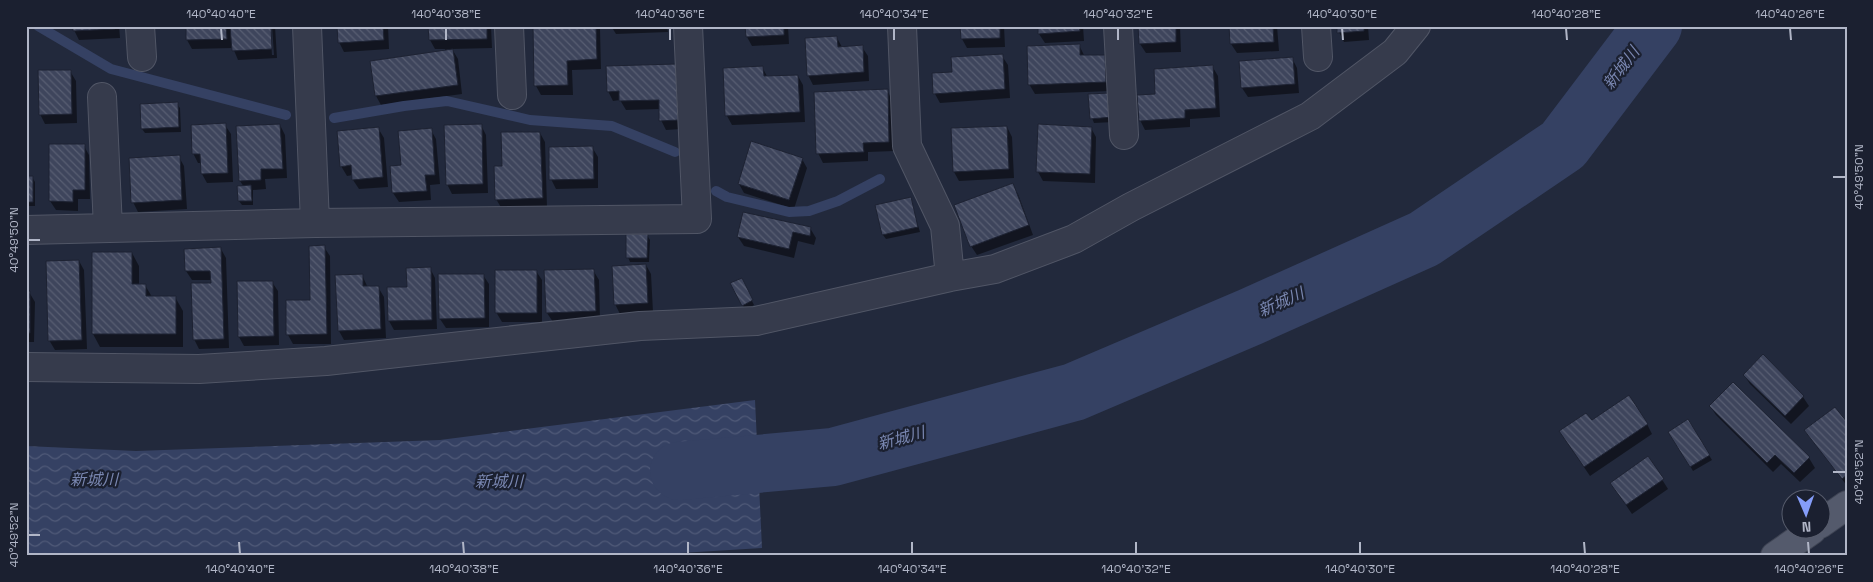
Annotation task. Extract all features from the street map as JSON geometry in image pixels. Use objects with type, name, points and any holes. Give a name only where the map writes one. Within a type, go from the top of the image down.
[{"type":"main road","points":[[1830,517],[1847,505]]},
{"type":"main road","points":[[1783,553],[1799,540]]},
{"type":"street","points":[[140,26],[142,57]]},
{"type":"street","points":[[307,26],[315,223]]},
{"type":"street","points":[[509,26],[512,95]]},
{"type":"street","points":[[26,230],[315,223],[697,219],[688,26]]},
{"type":"street","points":[[902,26],[907,146],[945,226],[950,277]]},
{"type":"street","points":[[1118,26],[1124,135]]},
{"type":"street","points":[[1316,26],[1318,57]]},
{"type":"street","points":[[26,367],[198,369],[326,361],[640,326],[756,321],[950,277],[996,269],[1074,239],[1131,207],[1310,116],[1395,52],[1416,26]]},
{"type":"street","points":[[102,98],[108,228]]},
{"type":"water","points":[[755,400],[762,548],[632,556],[26,556],[26,446],[136,451],[440,440]]},
{"type":"building","points":[[72,26],[115,26],[115,29],[73,31]]},
{"type":"building","points":[[186,26],[226,26],[227,39],[186,40]]},
{"type":"building","points":[[230,26],[271,26],[272,49],[232,51]]},
{"type":"building","points":[[337,26],[383,26],[384,40],[338,43]]},
{"type":"building","points":[[428,26],[487,26],[487,39],[429,40]]},
{"type":"building","points":[[533,26],[596,26],[597,59],[567,61],[568,85],[534,86]]},
{"type":"building","points":[[745,26],[784,26],[784,35],[746,37]]},
{"type":"building","points":[[960,26],[1000,26],[1000,38],[961,39]]},
{"type":"building","points":[[1038,26],[1079,26],[1080,31],[1038,34]]},
{"type":"building","points":[[1138,26],[1176,26],[1176,42],[1139,44]]},
{"type":"building","points":[[1229,26],[1273,26],[1274,42],[1230,44]]},
{"type":"building","points":[[1337,26],[1364,26],[1364,31],[1337,33]]},
{"type":"building","points":[[837,36],[838,47],[863,45],[864,72],[807,76],[805,38]]},
{"type":"building","points":[[1080,44],[1080,55],[1105,55],[1106,82],[1028,85],[1027,46]]},
{"type":"building","points":[[453,49],[458,85],[375,96],[370,61]]},
{"type":"building","points":[[1003,54],[1005,89],[933,94],[932,73],[952,72],[951,57]]},
{"type":"building","points":[[1293,57],[1295,84],[1241,88],[1239,61]]},
{"type":"building","points":[[676,64],[678,120],[659,121],[659,100],[619,101],[619,91],[607,92],[606,66]]},
{"type":"building","points":[[1213,65],[1216,108],[1185,110],[1185,118],[1139,121],[1137,95],[1155,94],[1154,69]]},
{"type":"building","points":[[763,66],[764,76],[798,75],[800,112],[725,116],[723,68]]},
{"type":"building","points":[[38,70],[71,70],[72,114],[39,115]]},
{"type":"building","points":[[888,89],[889,142],[863,143],[864,152],[816,154],[814,92]]},
{"type":"building","points":[[1110,93],[1112,117],[1090,119],[1088,94]]},
{"type":"building","points":[[178,102],[179,127],[141,129],[140,104]]},
{"type":"building","points":[[226,123],[228,173],[201,174],[200,154],[192,154],[191,125]]},
{"type":"building","points":[[280,124],[283,169],[261,169],[261,180],[239,181],[236,126]]},
{"type":"building","points":[[482,124],[483,184],[446,185],[444,125]]},
{"type":"building","points":[[1038,124],[1092,127],[1090,174],[1036,172]]},
{"type":"building","points":[[1007,126],[1009,169],[953,172],[951,128]]},
{"type":"building","points":[[379,127],[383,177],[352,180],[351,165],[340,167],[337,131]]},
{"type":"building","points":[[432,128],[435,175],[425,175],[427,191],[392,193],[390,166],[401,165],[398,131]]},
{"type":"building","points":[[501,132],[540,132],[543,198],[495,200],[494,166],[502,166]]},
{"type":"building","points":[[751,141],[803,158],[789,200],[738,184]]},
{"type":"building","points":[[49,144],[85,144],[85,190],[73,190],[73,202],[49,201]]},
{"type":"building","points":[[593,146],[594,179],[549,180],[549,147]]},
{"type":"building","points":[[180,155],[182,200],[131,203],[129,158]]},
{"type":"building","points":[[26,176],[33,176],[33,202],[26,202]]},
{"type":"building","points":[[1013,183],[1029,225],[970,247],[954,205]]},
{"type":"building","points":[[251,185],[252,201],[238,201],[237,186]]},
{"type":"building","points":[[911,197],[918,227],[882,235],[875,205]]},
{"type":"building","points":[[743,212],[811,227],[810,236],[793,232],[789,249],[737,237]]},
{"type":"building","points":[[626,234],[648,234],[647,258],[626,258]]},
{"type":"building","points":[[325,245],[327,334],[286,335],[286,300],[310,300],[309,246]]},
{"type":"building","points":[[221,247],[224,339],[193,340],[191,283],[211,283],[210,271],[185,271],[184,249]]},
{"type":"building","points":[[92,252],[132,252],[132,284],[146,284],[146,296],[176,296],[176,334],[92,334]]},
{"type":"building","points":[[79,260],[82,340],[48,341],[46,261]]},
{"type":"building","points":[[646,264],[648,303],[614,305],[612,266]]},
{"type":"building","points":[[431,267],[432,320],[388,321],[387,287],[407,287],[406,268]]},
{"type":"building","points":[[594,269],[596,311],[546,313],[544,270]]},
{"type":"building","points":[[495,270],[537,270],[537,313],[495,313]]},
{"type":"building","points":[[363,274],[363,286],[379,286],[381,329],[338,331],[335,275]]},
{"type":"building","points":[[438,274],[484,274],[485,318],[439,319]]},
{"type":"building","points":[[742,278],[753,300],[742,306],[730,283]]},
{"type":"building","points":[[237,281],[273,281],[274,336],[238,337]]},
{"type":"building","points":[[26,291],[30,291],[30,333],[26,333]]},
{"type":"building","points":[[1763,354],[1804,396],[1785,416],[1743,375]]},
{"type":"building","points":[[1733,382],[1810,457],[1794,473],[1775,455],[1767,463],[1709,406]]},
{"type":"building","points":[[1629,395],[1648,424],[1584,467],[1559,431],[1586,413],[1592,420]]},
{"type":"building","points":[[1835,407],[1847,422],[1847,475],[1842,479],[1804,430]]},
{"type":"building","points":[[1688,419],[1710,455],[1690,467],[1668,432]]},
{"type":"building","points":[[1648,456],[1664,479],[1626,505],[1610,483]]},
{"type":"waterway","points":[[38,26],[111,69],[286,115]]},
{"type":"waterway","name":"新城川","points":[[679,471],[833,457],[1074,392],[1250,317],[1424,239],[1563,145],[1653,26]]},
{"type":"waterway","points":[[334,118],[447,101],[530,120],[612,126],[675,152]]},
{"type":"waterway","points":[[716,191],[727,197],[789,212],[809,211],[838,201],[880,179]]}]
